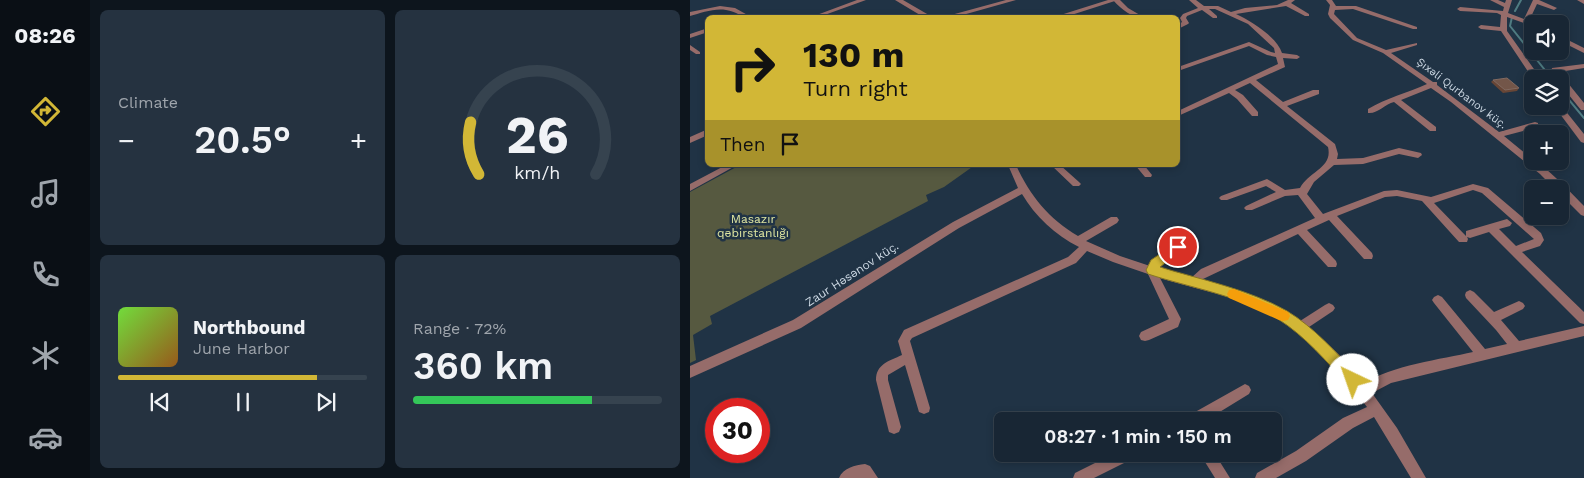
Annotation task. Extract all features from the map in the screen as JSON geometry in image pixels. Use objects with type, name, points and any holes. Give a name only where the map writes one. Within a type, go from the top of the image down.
[{"type":"street","points":[[690,10],[710,2],[726,0]]},
{"type":"street","points":[[820,15],[863,0]]},
{"type":"street","points":[[898,0],[924,15]]},
{"type":"street","points":[[955,15],[1013,0]]},
{"type":"street","points":[[1063,15],[1105,1],[1115,0],[1137,15]]},
{"type":"street","points":[[1192,0],[1215,17]]},
{"type":"street","points":[[1493,0],[1507,6],[1524,19]]},
{"type":"street","points":[[1580,0],[1584,2]]},
{"type":"street","points":[[1532,15],[1536,1],[1554,8]]},
{"type":"street","points":[[1230,14],[1248,5],[1278,7],[1289,2],[1307,15]]},
{"type":"street","points":[[1331,4],[1354,7],[1415,28]]},
{"type":"street","name":"Şıxəli Qurbanov küç.","points":[[1331,4],[1331,14],[1339,25],[1355,39],[1385,52],[1434,84],[1499,135],[1553,181],[1584,212]]},
{"type":"street","points":[[690,14],[723,6],[733,8],[744,15]]},
{"type":"street","points":[[1460,9],[1507,6]]},
{"type":"street","points":[[1507,6],[1504,29],[1507,38],[1530,70]]},
{"type":"street","points":[[1180,26],[1186,23],[1183,18],[1185,15],[1204,8],[1216,7],[1256,27],[1277,47],[1281,55],[1281,66],[1180,113]]},
{"type":"street","points":[[1402,23],[1412,19]]},
{"type":"street","points":[[1482,27],[1504,29]]},
{"type":"street","points":[[690,36],[705,31]]},
{"type":"street","points":[[1569,43],[1584,51]]},
{"type":"street","points":[[1180,68],[1249,44],[1265,53],[1297,57]]},
{"type":"street","points":[[1385,52],[1415,44]]},
{"type":"street","points":[[690,47],[698,53]]},
{"type":"street","points":[[1584,66],[1555,70],[1584,108]]},
{"type":"street","points":[[1249,208],[1284,193],[1302,191],[1311,178],[1333,162],[1336,154],[1332,146],[1251,80]]},
{"type":"street","points":[[1371,110],[1387,101],[1396,100],[1434,84]]},
{"type":"street","points":[[1230,90],[1255,114]]},
{"type":"street","points":[[1282,105],[1316,92]]},
{"type":"street","points":[[1396,100],[1433,128]]},
{"type":"street","points":[[1565,115],[1584,140]]},
{"type":"street","points":[[1499,135],[1524,128]]},
{"type":"street","points":[[690,140],[705,133]]},
{"type":"street","points":[[1333,162],[1363,161],[1399,151],[1418,155]]},
{"type":"street","points":[[690,188],[729,167]]},
{"type":"street","points":[[1013,167],[1023,189],[1047,220],[1082,244],[1152,270],[1243,297],[1283,315],[1300,327],[1324,349],[1364,392],[1393,432],[1419,478]]},
{"type":"street","points":[[1057,167],[1076,184]]},
{"type":"street","points":[[1141,167],[1148,175]]},
{"type":"street","points":[[1224,198],[1267,182],[1284,193]]},
{"type":"street","points":[[1193,283],[1205,272],[1300,228],[1392,193],[1425,199],[1440,198],[1473,187],[1485,190],[1537,236],[1539,240],[1536,243],[1515,250]]},
{"type":"street","name":"Zaur Həsənov küç.","points":[[690,372],[797,324],[956,225],[1023,189]]},
{"type":"street","points":[[1302,191],[1305,200],[1368,256]]},
{"type":"street","points":[[1425,199],[1466,236],[1507,223]]},
{"type":"street","points":[[924,408],[904,341],[908,334],[1072,260],[1082,244],[1114,220]]},
{"type":"street","points":[[1300,228],[1332,264]]},
{"type":"street","points":[[1491,228],[1584,319]]},
{"type":"street","points":[[1145,336],[1171,326],[1174,323],[1175,319],[1152,276],[1152,270],[1156,264],[1178,247]]},
{"type":"street","points":[[1470,295],[1493,318],[1516,347]]},
{"type":"street","points":[[1438,300],[1483,355]]},
{"type":"street","points":[[1493,318],[1519,306]]},
{"type":"street","points":[[1300,327],[1328,308]]},
{"type":"street","points":[[1364,392],[1376,383],[1390,378],[1584,330]]},
{"type":"street","points":[[894,427],[882,380],[882,372],[910,357]]},
{"type":"street","points":[[1208,412],[1246,390]]},
{"type":"street","points":[[1262,478],[1301,456],[1348,424],[1376,409]]},
{"type":"street","points":[[1080,478],[1111,462]]},
{"type":"street","points":[[1212,462],[1222,478]]},
{"type":"street","points":[[846,478],[856,472],[865,471],[871,478]]},
{"type":"green space","name":"Masazır qəbirstanlığı","points":[[736,167],[972,167],[944,187],[926,195],[928,201],[710,316],[712,324],[693,335],[696,360],[690,363],[690,192]]},
{"type":"building","points":[[1507,78],[1519,88],[1505,90],[1493,80]]},
{"type":"waterway","points":[[1515,11],[1521,0]]},
{"type":"waterway","points":[[1512,17],[1510,26],[1545,70]]},
{"type":"waterway","points":[[1569,100],[1584,118]]},
{"type":"slow traffic","points":[[1234,294],[1261,304],[1283,316]]},
{"type":"route","points":[[1178,247],[1156,264],[1152,270],[1243,297],[1283,315],[1311,336],[1353,380]]}]
